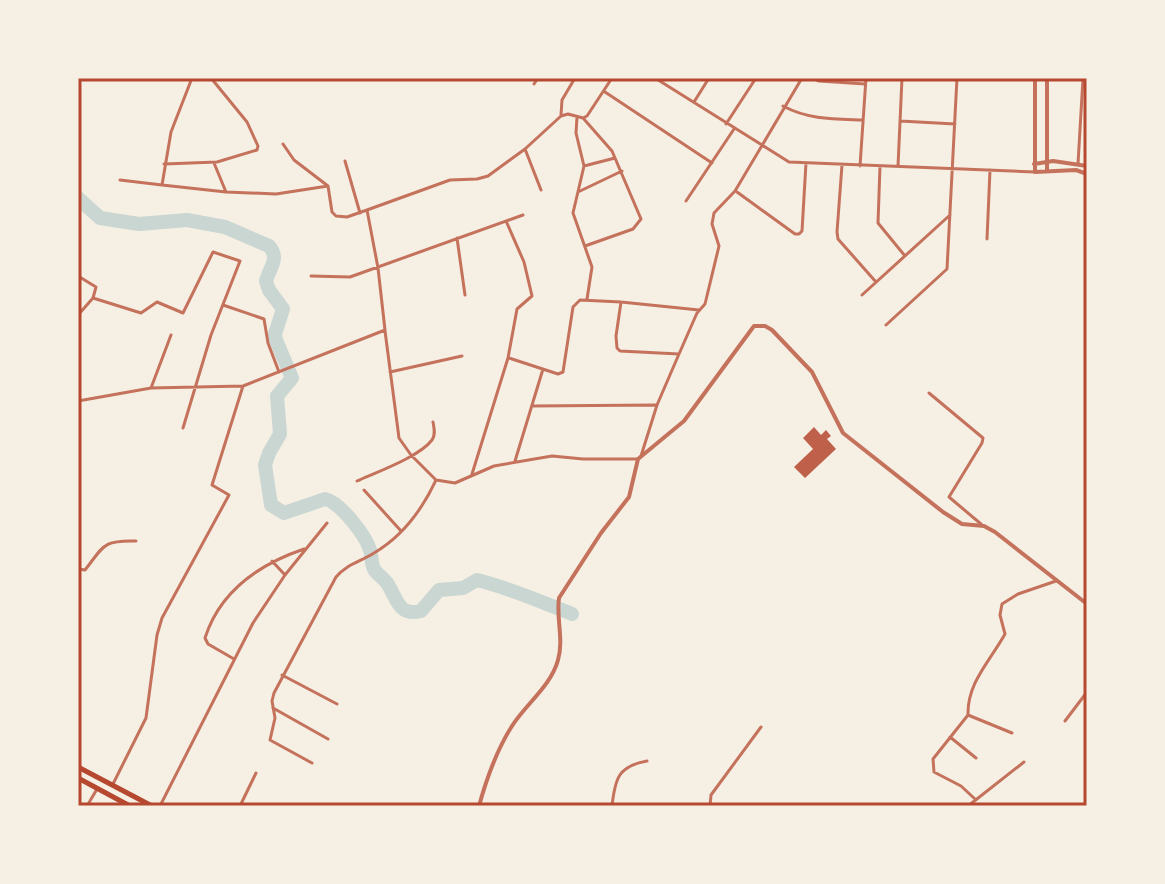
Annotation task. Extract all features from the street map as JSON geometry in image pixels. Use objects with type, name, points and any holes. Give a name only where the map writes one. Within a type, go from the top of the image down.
[{"type":"highway","points":[[78,767],[152,806]]},
{"type":"highway","points":[[78,778],[130,806]]},
{"type":"street","points":[[162,185],[175,119],[192,78]]},
{"type":"street","points":[[164,164],[213,162],[254,153],[258,146],[247,122],[211,78]]},
{"type":"street","points":[[534,84],[538,78]]},
{"type":"street","points":[[561,116],[562,100],[575,78]]},
{"type":"street","points":[[583,118],[612,78]]},
{"type":"street","points":[[655,78],[789,162],[1035,172],[1076,170],[1087,174]]},
{"type":"street","points":[[694,102],[709,78]]},
{"type":"street","points":[[726,124],[756,78]]},
{"type":"street","points":[[479,806],[498,751],[515,721],[555,669],[560,646],[559,598],[629,497],[657,405],[699,310],[705,304],[719,246],[712,219],[735,191],[802,78]]},
{"type":"street","points":[[812,78],[819,81],[865,81],[860,166]]},
{"type":"street","points":[[898,167],[902,78]]},
{"type":"street","points":[[886,325],[947,269],[957,78]]},
{"type":"street","points":[[1035,78],[1035,172]]},
{"type":"street","points":[[1047,78],[1047,170]]},
{"type":"street","points":[[1078,164],[1083,78]]},
{"type":"street","points":[[603,92],[712,163]]},
{"type":"street","points":[[1035,95],[1047,96]]},
{"type":"street","points":[[783,106],[814,118],[863,120]]},
{"type":"street","points":[[283,144],[294,160],[328,186],[332,212],[341,218],[450,180],[488,176],[525,149],[561,116],[568,114],[583,118],[615,158],[640,223],[633,229],[585,246]]},
{"type":"street","points":[[577,117],[576,133],[584,166],[573,213],[592,267],[586,301]]},
{"type":"street","points":[[900,121],[955,124]]},
{"type":"street","points":[[686,201],[734,129]]},
{"type":"street","points":[[525,149],[541,190]]},
{"type":"street","points":[[584,166],[615,158]]},
{"type":"street","points":[[345,161],[360,213]]},
{"type":"street","points":[[1024,171],[1046,161],[1087,166]]},
{"type":"street","points":[[213,162],[226,192]]},
{"type":"street","points":[[735,191],[799,234],[802,231],[806,163]]},
{"type":"street","points":[[842,165],[838,239],[876,282]]},
{"type":"street","points":[[880,166],[878,223],[905,256]]},
{"type":"street","points":[[987,239],[990,170]]},
{"type":"street","points":[[577,192],[622,171]]},
{"type":"street","points":[[120,180],[226,192],[276,194],[328,186]]},
{"type":"street","points":[[367,210],[378,268],[396,429],[411,455],[436,480],[455,483],[472,474],[515,461],[552,456],[640,458],[684,421],[748,331],[759,325],[772,330],[812,372],[843,433],[943,512],[962,524],[984,526]]},
{"type":"street","points":[[311,276],[339,278],[378,268],[523,215]]},
{"type":"street","points":[[862,295],[950,215]]},
{"type":"street","points":[[472,474],[508,358],[518,306],[532,296],[524,262],[506,221]]},
{"type":"street","points":[[457,238],[465,295]]},
{"type":"street","points":[[93,298],[141,313],[157,302],[183,313],[215,252],[240,263],[183,428]]},
{"type":"street","points":[[78,276],[96,287],[93,298],[78,315]]},
{"type":"street","points":[[508,358],[558,374],[563,372],[575,302],[621,302],[699,310]]},
{"type":"street","points":[[621,302],[616,336],[620,351],[679,354]]},
{"type":"street","points":[[223,305],[264,319],[268,343],[281,371]]},
{"type":"street","points":[[78,401],[151,388],[243,386],[385,330]]},
{"type":"street","points":[[151,388],[171,335]]},
{"type":"street","points":[[390,372],[462,356]]},
{"type":"street","points":[[515,461],[543,369]]},
{"type":"street","points":[[113,785],[146,718],[162,618],[229,495],[212,485],[243,386]]},
{"type":"street","points":[[929,393],[983,438],[949,497],[1087,604]]},
{"type":"street","points":[[532,406],[657,405]]},
{"type":"street","points":[[357,481],[411,455],[433,440],[433,422]]},
{"type":"street","points":[[312,763],[272,743],[270,737],[275,718],[273,697],[282,675],[336,577],[344,567],[376,553],[418,515],[436,480]]},
{"type":"street","points":[[364,490],[401,531]]},
{"type":"street","points":[[160,806],[234,659],[285,575],[327,523]]},
{"type":"street","points":[[78,569],[85,570],[95,553],[115,541],[136,541]]},
{"type":"street","points":[[234,659],[208,644],[206,633],[230,593],[272,561],[307,547]]},
{"type":"street","points":[[272,561],[285,575]]},
{"type":"street","points":[[975,799],[961,786],[934,772],[933,759],[968,715],[967,704],[973,683],[1005,634],[1000,615],[1002,604],[1018,594],[1056,581]]},
{"type":"street","points":[[78,598],[79,604]]},
{"type":"street","points":[[282,675],[337,704]]},
{"type":"street","points":[[1065,721],[1087,692]]},
{"type":"street","points":[[273,708],[328,739]]},
{"type":"street","points":[[968,715],[1012,733]]},
{"type":"street","points":[[710,806],[711,795],[761,727]]},
{"type":"street","points":[[950,737],[976,758]]},
{"type":"street","points":[[612,806],[618,776],[633,763],[647,761]]},
{"type":"street","points":[[968,806],[1024,762]]},
{"type":"street","points":[[240,806],[256,773]]},
{"type":"street","points":[[87,806],[97,789]]},
{"type":"building","points":[[814,427],[821,435],[826,430],[831,436],[827,439],[836,449],[805,478],[794,467],[813,449],[803,438]]},
{"type":"waterway","points":[[78,198],[100,218],[139,224],[187,220],[225,227],[272,250],[273,263],[266,281],[283,309],[275,334],[292,378],[277,396],[280,434],[265,465],[271,505],[284,513],[325,499],[338,506],[363,537],[374,569],[387,583],[399,605],[407,611],[421,611],[439,590],[463,588],[477,580],[572,614]]}]
